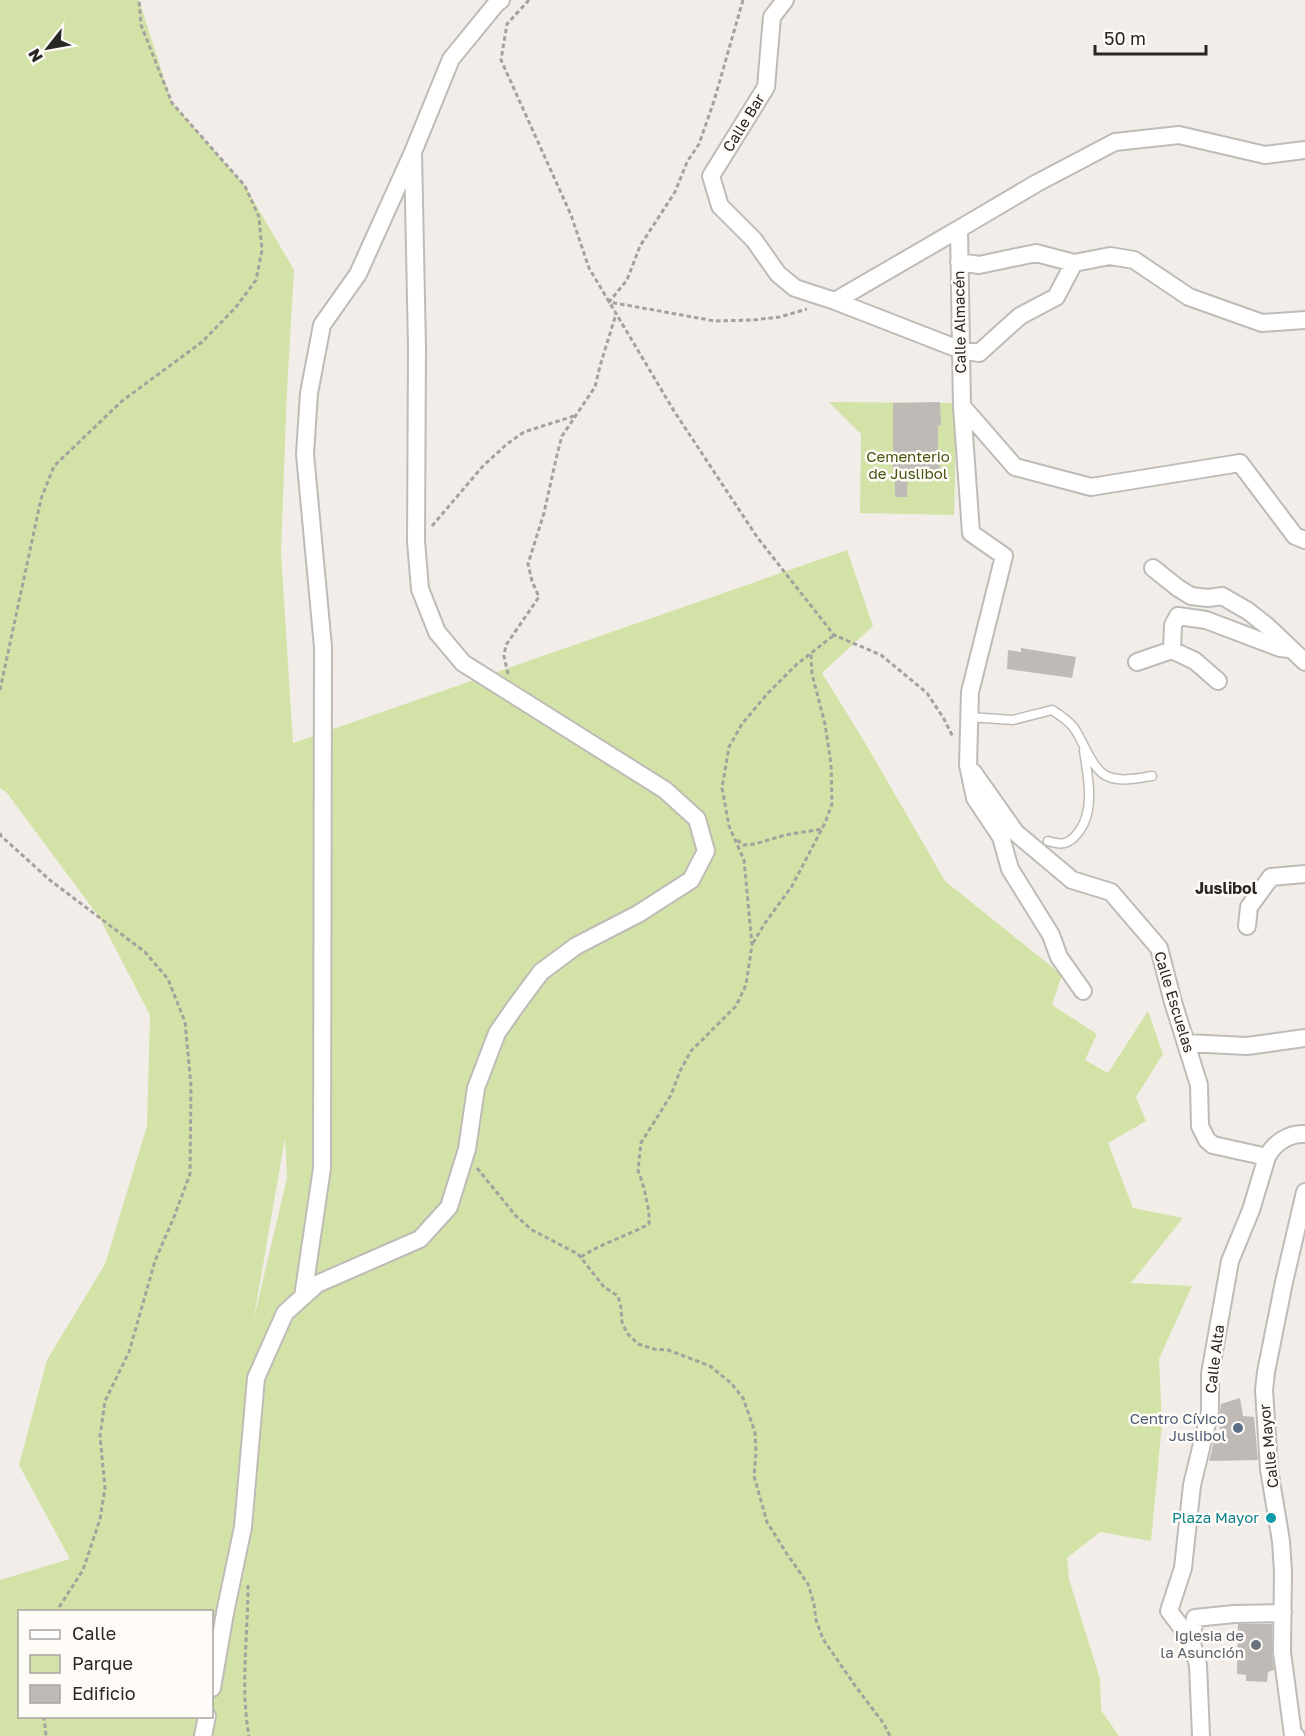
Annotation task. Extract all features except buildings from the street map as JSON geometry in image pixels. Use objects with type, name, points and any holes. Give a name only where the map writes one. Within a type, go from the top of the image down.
[{"type":"street","points":[[303,1297],[322,1168],[323,647],[305,454],[309,393],[322,325],[358,274],[413,152],[451,59],[501,0]]},
{"type":"street","name":"Calle Bar","points":[[785,0],[772,17],[766,87],[711,176],[720,206],[754,240],[778,274],[795,288],[835,301]]},
{"type":"street","points":[[835,301],[1038,183],[1115,142],[1179,135],[1265,155],[1305,150]]},
{"type":"street","points":[[213,1682],[243,1527],[256,1378],[285,1313],[317,1284],[420,1239],[449,1207],[465,1157],[476,1088],[497,1033],[541,972],[576,946],[638,914],[691,880],[706,851],[697,819],[665,790],[463,663],[437,632],[420,589],[416,542],[417,348],[413,152]]},
{"type":"street","name":"Calle Almacén","points":[[959,230],[962,406],[971,533],[1004,556],[970,692],[968,765],[975,798],[1000,837],[1010,869],[1051,935],[1059,957],[1083,991]]},
{"type":"street","points":[[959,262],[979,265],[1036,253],[1074,263],[1110,256],[1134,260],[1189,297],[1262,323],[1305,320]]},
{"type":"street","points":[[835,301],[961,350],[979,353],[1020,316],[1056,297],[1074,263]]},
{"type":"street","points":[[962,406],[1015,467],[1091,487],[1240,463],[1295,536],[1305,540]]},
{"type":"street","points":[[1153,568],[1191,596],[1200,598],[1222,596],[1232,600],[1261,621],[1305,662]]},
{"type":"street","points":[[1172,650],[1173,625],[1178,616],[1206,620],[1280,648],[1293,650]]},
{"type":"street","points":[[1137,662],[1172,650],[1195,661],[1218,681]]},
{"type":"street","name":"Calle Escuelas","points":[[968,765],[1016,832],[1072,880],[1112,892],[1159,948],[1199,1084],[1200,1126],[1206,1140],[1213,1145],[1267,1157]]},
{"type":"street","points":[[1247,926],[1249,907],[1271,877],[1305,874]]},
{"type":"street","points":[[1186,1043],[1247,1046],[1305,1038]]},
{"type":"street","points":[[1267,1157],[1277,1143],[1289,1137],[1305,1134]]},
{"type":"street","name":"Calle Alta","points":[[1201,1736],[1198,1665],[1191,1640],[1169,1611],[1183,1568],[1192,1485],[1210,1411],[1210,1374],[1230,1261],[1251,1210],[1267,1157]]},
{"type":"street","name":"Calle Mayor","points":[[1296,1736],[1293,1735],[1282,1652],[1281,1542],[1269,1469],[1264,1390],[1284,1282],[1305,1192]]},
{"type":"street","points":[[1191,1640],[1195,1618],[1282,1613]]},
{"type":"street","points":[[203,1736],[207,1718]]},
{"type":"lane","points":[[969,717],[1013,720],[1052,710],[1064,717],[1075,729],[1101,772],[1110,777],[1128,779],[1152,776]]},
{"type":"lane","points":[[1048,841],[1064,844],[1072,841],[1082,829],[1088,811],[1089,787],[1083,745]]},
{"type":"path","points":[[0,690],[41,499],[54,466],[122,401],[202,342],[236,307],[256,280],[262,250],[259,218],[245,186],[172,103],[141,25],[138,0]]},
{"type":"path","points":[[529,0],[507,24],[501,60],[571,215],[589,268],[674,411],[757,537],[834,635],[882,656],[927,693],[954,738]]},
{"type":"path","points":[[609,302],[627,280],[640,246],[675,192],[687,162],[699,144],[714,101],[742,0]]},
{"type":"path","points":[[609,302],[715,321],[780,317],[835,301]]},
{"type":"path","points":[[512,694],[504,656],[506,645],[539,597],[528,564],[544,513],[562,436],[595,387],[616,314]]},
{"type":"path","points":[[416,542],[483,466],[507,444],[524,432],[576,415]]},
{"type":"path","points":[[581,1257],[593,1248],[649,1224],[649,1212],[638,1170],[641,1143],[671,1095],[691,1051],[736,1006],[746,984],[752,945],[744,860],[726,815],[722,788],[729,747],[742,724],[768,693],[796,665],[834,635]]},
{"type":"path","points":[[752,945],[792,886],[822,829],[831,804],[831,764],[825,724],[812,674],[811,654]]},
{"type":"path","points":[[735,840],[744,845],[755,844],[785,835],[822,829]]},
{"type":"path","points":[[0,833],[51,881],[145,952],[168,979],[185,1022],[191,1086],[190,1174],[155,1261],[129,1352],[105,1401],[100,1436],[105,1488],[100,1519],[83,1570],[57,1610]]},
{"type":"path","points":[[465,1157],[476,1166],[516,1216],[532,1230],[581,1257],[604,1287],[618,1296],[622,1322],[627,1333],[638,1344],[668,1350],[710,1366],[731,1383],[742,1398],[754,1432],[756,1453],[754,1476],[767,1522],[808,1584],[823,1639],[884,1724],[890,1736]]},
{"type":"path","points":[[248,1584],[244,1674],[249,1736]]},
{"type":"path","points":[[44,1718],[46,1736]]},
{"type":"green space","points":[[0,0],[139,0],[172,103],[245,186],[294,270],[281,552],[293,743],[847,550],[873,626],[822,673],[945,881],[1062,975],[1052,1005],[1097,1034],[1085,1060],[1108,1073],[1148,1011],[1163,1054],[1136,1097],[1146,1121],[1108,1143],[1133,1208],[1183,1218],[1131,1283],[1192,1286],[1159,1359],[1162,1424],[1151,1541],[1100,1532],[1067,1558],[1069,1579],[1100,1679],[1101,1710],[1119,1736],[0,1736],[0,1580],[70,1559],[19,1465],[47,1360],[105,1264],[147,1126],[150,1015],[99,917],[7,793],[0,788]],"holes":[[[285,1138],[287,1178],[254,1318]]]},
{"type":"green space","name":"Cementerio de Juslibol","points":[[829,402],[957,403],[954,515],[860,513],[861,434]]},
{"type":"place","name":"Centro Cívico Juslibol","points":[[1238,1428]]},
{"type":"place","name":"Plaza Mayor","points":[[1271,1518]]},
{"type":"place","name":"Iglesia de la Asunción","points":[[1256,1645]]},
{"type":"district","name":"Juslibol","points":[[1226,888]]}]
